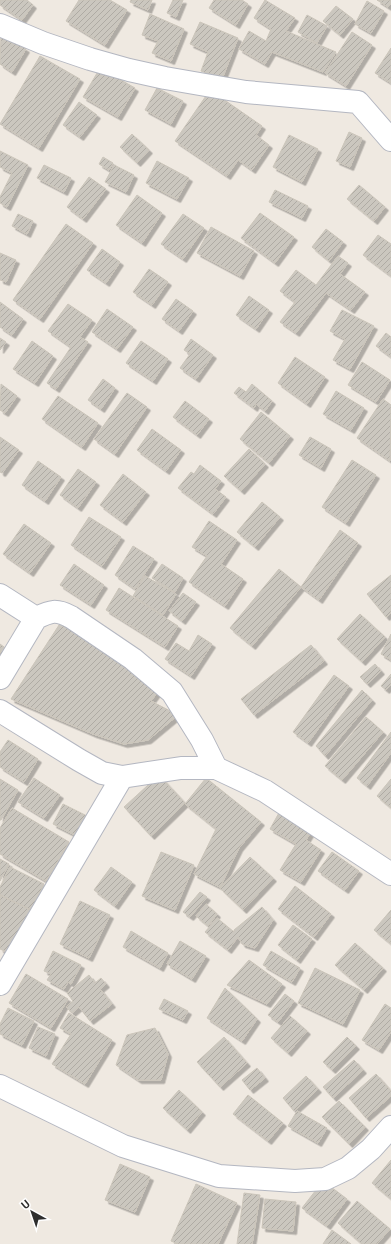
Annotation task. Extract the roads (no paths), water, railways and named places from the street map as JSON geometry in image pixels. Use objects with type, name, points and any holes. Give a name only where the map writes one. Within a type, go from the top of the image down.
[{"type":"street","points":[[0,25],[43,43],[129,70],[164,78],[246,92],[358,102],[391,140]]},
{"type":"street","points":[[0,595],[36,618]]},
{"type":"street","points":[[0,678],[36,618],[49,612],[62,612],[133,659],[172,692],[202,740],[216,768]]},
{"type":"street","points":[[0,711],[102,773],[122,777],[181,768],[216,768],[265,791],[391,874]]},
{"type":"street","points":[[0,984],[122,777]]},
{"type":"street","points":[[0,1086],[123,1146],[219,1176],[295,1181],[325,1179],[348,1168],[371,1150],[391,1127]]}]
